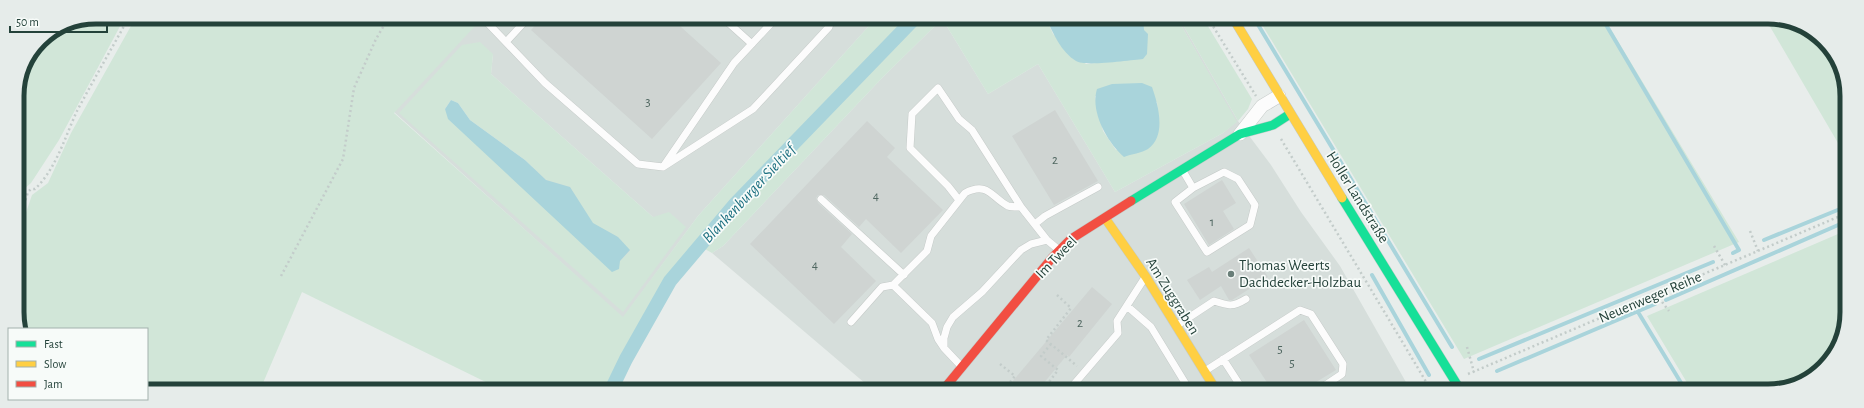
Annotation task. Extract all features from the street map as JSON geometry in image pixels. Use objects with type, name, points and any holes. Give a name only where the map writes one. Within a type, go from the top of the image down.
[{"type":"street","name":"Holler Landstraße","points":[[1237,24],[1290,114],[1457,384]]},
{"type":"street","name":"Im Tweel","points":[[1240,134],[1262,106],[1279,96]]},
{"type":"street","name":"Im Tweel","points":[[948,384],[1060,250],[1071,239],[1240,134],[1273,125],[1290,114]]},
{"type":"street","name":"Am Zuggraben","points":[[1105,218],[1146,277],[1212,384]]},
{"type":"lane","points":[[489,24],[545,83],[638,164],[663,167],[753,109],[829,27],[830,24]]},
{"type":"lane","points":[[506,42],[523,24]]},
{"type":"lane","points":[[730,24],[752,44]]},
{"type":"lane","points":[[663,167],[734,63],[770,24]]},
{"type":"lane","points":[[959,200],[948,186],[910,148],[912,114],[938,88],[959,119],[972,130],[1021,207],[1047,240],[1060,250]]},
{"type":"lane","points":[[1182,169],[1193,188]]},
{"type":"lane","points":[[1224,172],[1238,179],[1255,205],[1250,225],[1207,252],[1175,202],[1193,188],[1224,172]]},
{"type":"lane","points":[[1035,224],[1045,216],[1098,187]]},
{"type":"lane","points":[[851,322],[882,288],[893,285],[927,251],[931,236],[959,200],[970,190],[984,190],[996,196],[1010,207],[1021,207]]},
{"type":"lane","points":[[821,199],[904,275]]},
{"type":"lane","points":[[944,348],[944,338],[947,327],[953,317],[982,292],[1021,250],[1031,244],[1047,240]]},
{"type":"lane","points":[[1074,384],[1118,333],[1117,321],[1146,277]]},
{"type":"lane","points":[[893,285],[932,323],[938,339],[944,348],[962,367]]},
{"type":"lane","points":[[1176,326],[1214,301],[1227,306],[1237,304],[1246,299]]},
{"type":"lane","points":[[1127,306],[1151,327],[1185,384]]},
{"type":"lane","points":[[1204,371],[1300,310],[1311,314],[1343,364],[1342,374],[1327,384]]},
{"type":"lane","points":[[1223,359],[1239,384]]},
{"type":"path","points":[[24,205],[28,192],[31,189],[35,189],[42,183],[50,170],[78,111],[126,24]]},
{"type":"path","points":[[281,276],[343,158],[354,88],[376,39],[385,24]]},
{"type":"path","points":[[1212,24],[1262,106]]},
{"type":"path","points":[[1273,125],[1427,384]]},
{"type":"path","name":"Neuenweger Reihe","points":[[1454,380],[1840,217]]},
{"type":"path","points":[[1750,231],[1758,251]]},
{"type":"path","points":[[1714,246],[1725,265]]},
{"type":"path","points":[[1656,294],[1669,311]]},
{"type":"path","points":[[1057,295],[1071,308],[1046,340],[1084,372]]},
{"type":"path","points":[[1051,344],[1041,356],[1058,370],[1049,382],[1052,384]]},
{"type":"path","points":[[1467,347],[1474,372]]},
{"type":"path","points":[[1000,364],[1015,376],[1010,382],[1012,384]]},
{"type":"shaded area","points":[[476,24],[871,24],[698,216],[623,318],[394,112]],"holes":[[[493,54],[491,74],[653,217],[400,113]]]},
{"type":"shaded area","points":[[937,24],[945,24],[988,94],[1038,64],[1115,192],[1223,133],[1236,122],[1180,24],[1182,24],[1238,121],[1271,165],[1301,212],[1340,266],[1407,384],[866,384],[712,253],[723,246],[883,77]]},
{"type":"green space","points":[[121,24],[59,140],[31,183],[24,189],[24,91],[26,77],[31,64],[45,45],[64,31],[77,26]]},
{"type":"green space","points":[[132,24],[473,24],[475,26],[394,113],[623,317],[698,216],[871,24],[904,24],[784,148],[668,276],[624,353],[609,384],[490,384],[302,292],[263,384],[148,384],[148,328],[26,328],[24,317],[24,218],[32,195],[48,183],[71,133]]},
{"type":"green space","points":[[916,24],[937,24],[883,77],[723,246],[712,253],[703,248],[864,74]]},
{"type":"green space","points":[[945,24],[1049,24],[1053,34],[1086,64],[1106,62],[1143,30],[1143,24],[1180,24],[1237,122],[1223,133],[1115,192],[1038,64],[988,94]],"holes":[[[1095,96],[1157,102],[1159,130],[1116,150],[1103,131]]]},
{"type":"green space","points":[[1182,24],[1207,24],[1252,99],[1248,109],[1238,121]]},
{"type":"green space","points":[[1262,24],[1608,24],[1739,242],[1464,359]]},
{"type":"green space","points":[[1769,24],[1782,25],[1796,29],[1819,45],[1833,64],[1839,82],[1840,146]]},
{"type":"green space","points":[[480,42],[493,54],[491,74],[653,217],[669,212],[686,227],[623,312],[399,113],[462,45]],"holes":[[[451,100],[458,103],[470,120],[525,160],[546,180],[570,187],[593,224],[618,237],[630,251],[620,261],[445,109]]]},
{"type":"green space","points":[[1840,233],[1839,326],[1833,344],[1825,356],[1808,372],[1796,379],[1773,384],[1688,384],[1647,316]]},
{"type":"water","points":[[1049,24],[1144,24],[1144,30],[1148,34],[1147,54],[1143,59],[1119,62],[1081,63],[1066,53]]},
{"type":"water","points":[[1142,83],[1152,87],[1158,111],[1159,128],[1154,143],[1148,149],[1143,152],[1124,157],[1106,135],[1098,117],[1095,98],[1097,89],[1112,84]]},
{"type":"water","points":[[451,100],[458,103],[470,120],[525,160],[546,180],[570,187],[593,223],[618,237],[630,250],[620,261],[619,269],[612,272],[448,119],[445,109]]},
{"type":"building","points":[[537,24],[678,24],[721,63],[652,139],[531,30]]},
{"type":"building","points":[[1055,110],[1098,181],[1054,205],[1012,136]]},
{"type":"building","points":[[867,121],[895,148],[887,157],[943,210],[901,253],[866,219],[859,227],[824,195],[818,195],[816,198],[818,203],[852,234],[841,247],[876,281],[834,324],[750,244]]},
{"type":"building","points":[[1222,180],[1236,203],[1223,211],[1234,229],[1209,245],[1184,204]]},
{"type":"building","name":"Thomas Weerts Dachdecker-Holzbau","points":[[1249,248],[1268,277],[1232,300],[1229,300],[1221,286],[1200,300],[1187,280],[1209,267],[1212,272]]},
{"type":"building","points":[[1092,287],[1112,304],[1069,357],[1067,355],[1043,384],[1014,384],[1012,382]]},
{"type":"building","points":[[1304,320],[1336,370],[1313,384],[1268,384],[1249,355]]},
{"type":"waterway","name":"Blankenburger Sieltief","points":[[614,384],[626,359],[670,281],[736,203],[909,24]]},
{"type":"waterway","points":[[1258,24],[1452,347]]},
{"type":"waterway","points":[[1606,24],[1739,250],[1733,253]]},
{"type":"waterway","points":[[1764,240],[1840,209]]},
{"type":"waterway","points":[[1666,300],[1840,224]]},
{"type":"waterway","points":[[1479,359],[1713,262]]},
{"type":"waterway","points":[[1372,275],[1429,375]]},
{"type":"waterway","points":[[1497,371],[1655,304]]},
{"type":"waterway","points":[[1638,312],[1682,384]]},
{"type":"traffic: fast","points":[[1131,201],[1240,134],[1273,125],[1290,114]]},
{"type":"traffic: fast","points":[[1342,198],[1457,384]]},
{"type":"traffic: slow","points":[[1237,24],[1342,198]]},
{"type":"traffic: slow","points":[[1105,218],[1146,277],[1212,384]]},
{"type":"traffic: jam","points":[[948,384],[1052,258],[1071,239],[1131,201]]},
{"type":"place","name":"Thomas Weerts Dachdecker-Holzbau","points":[[1231,274]]}]
